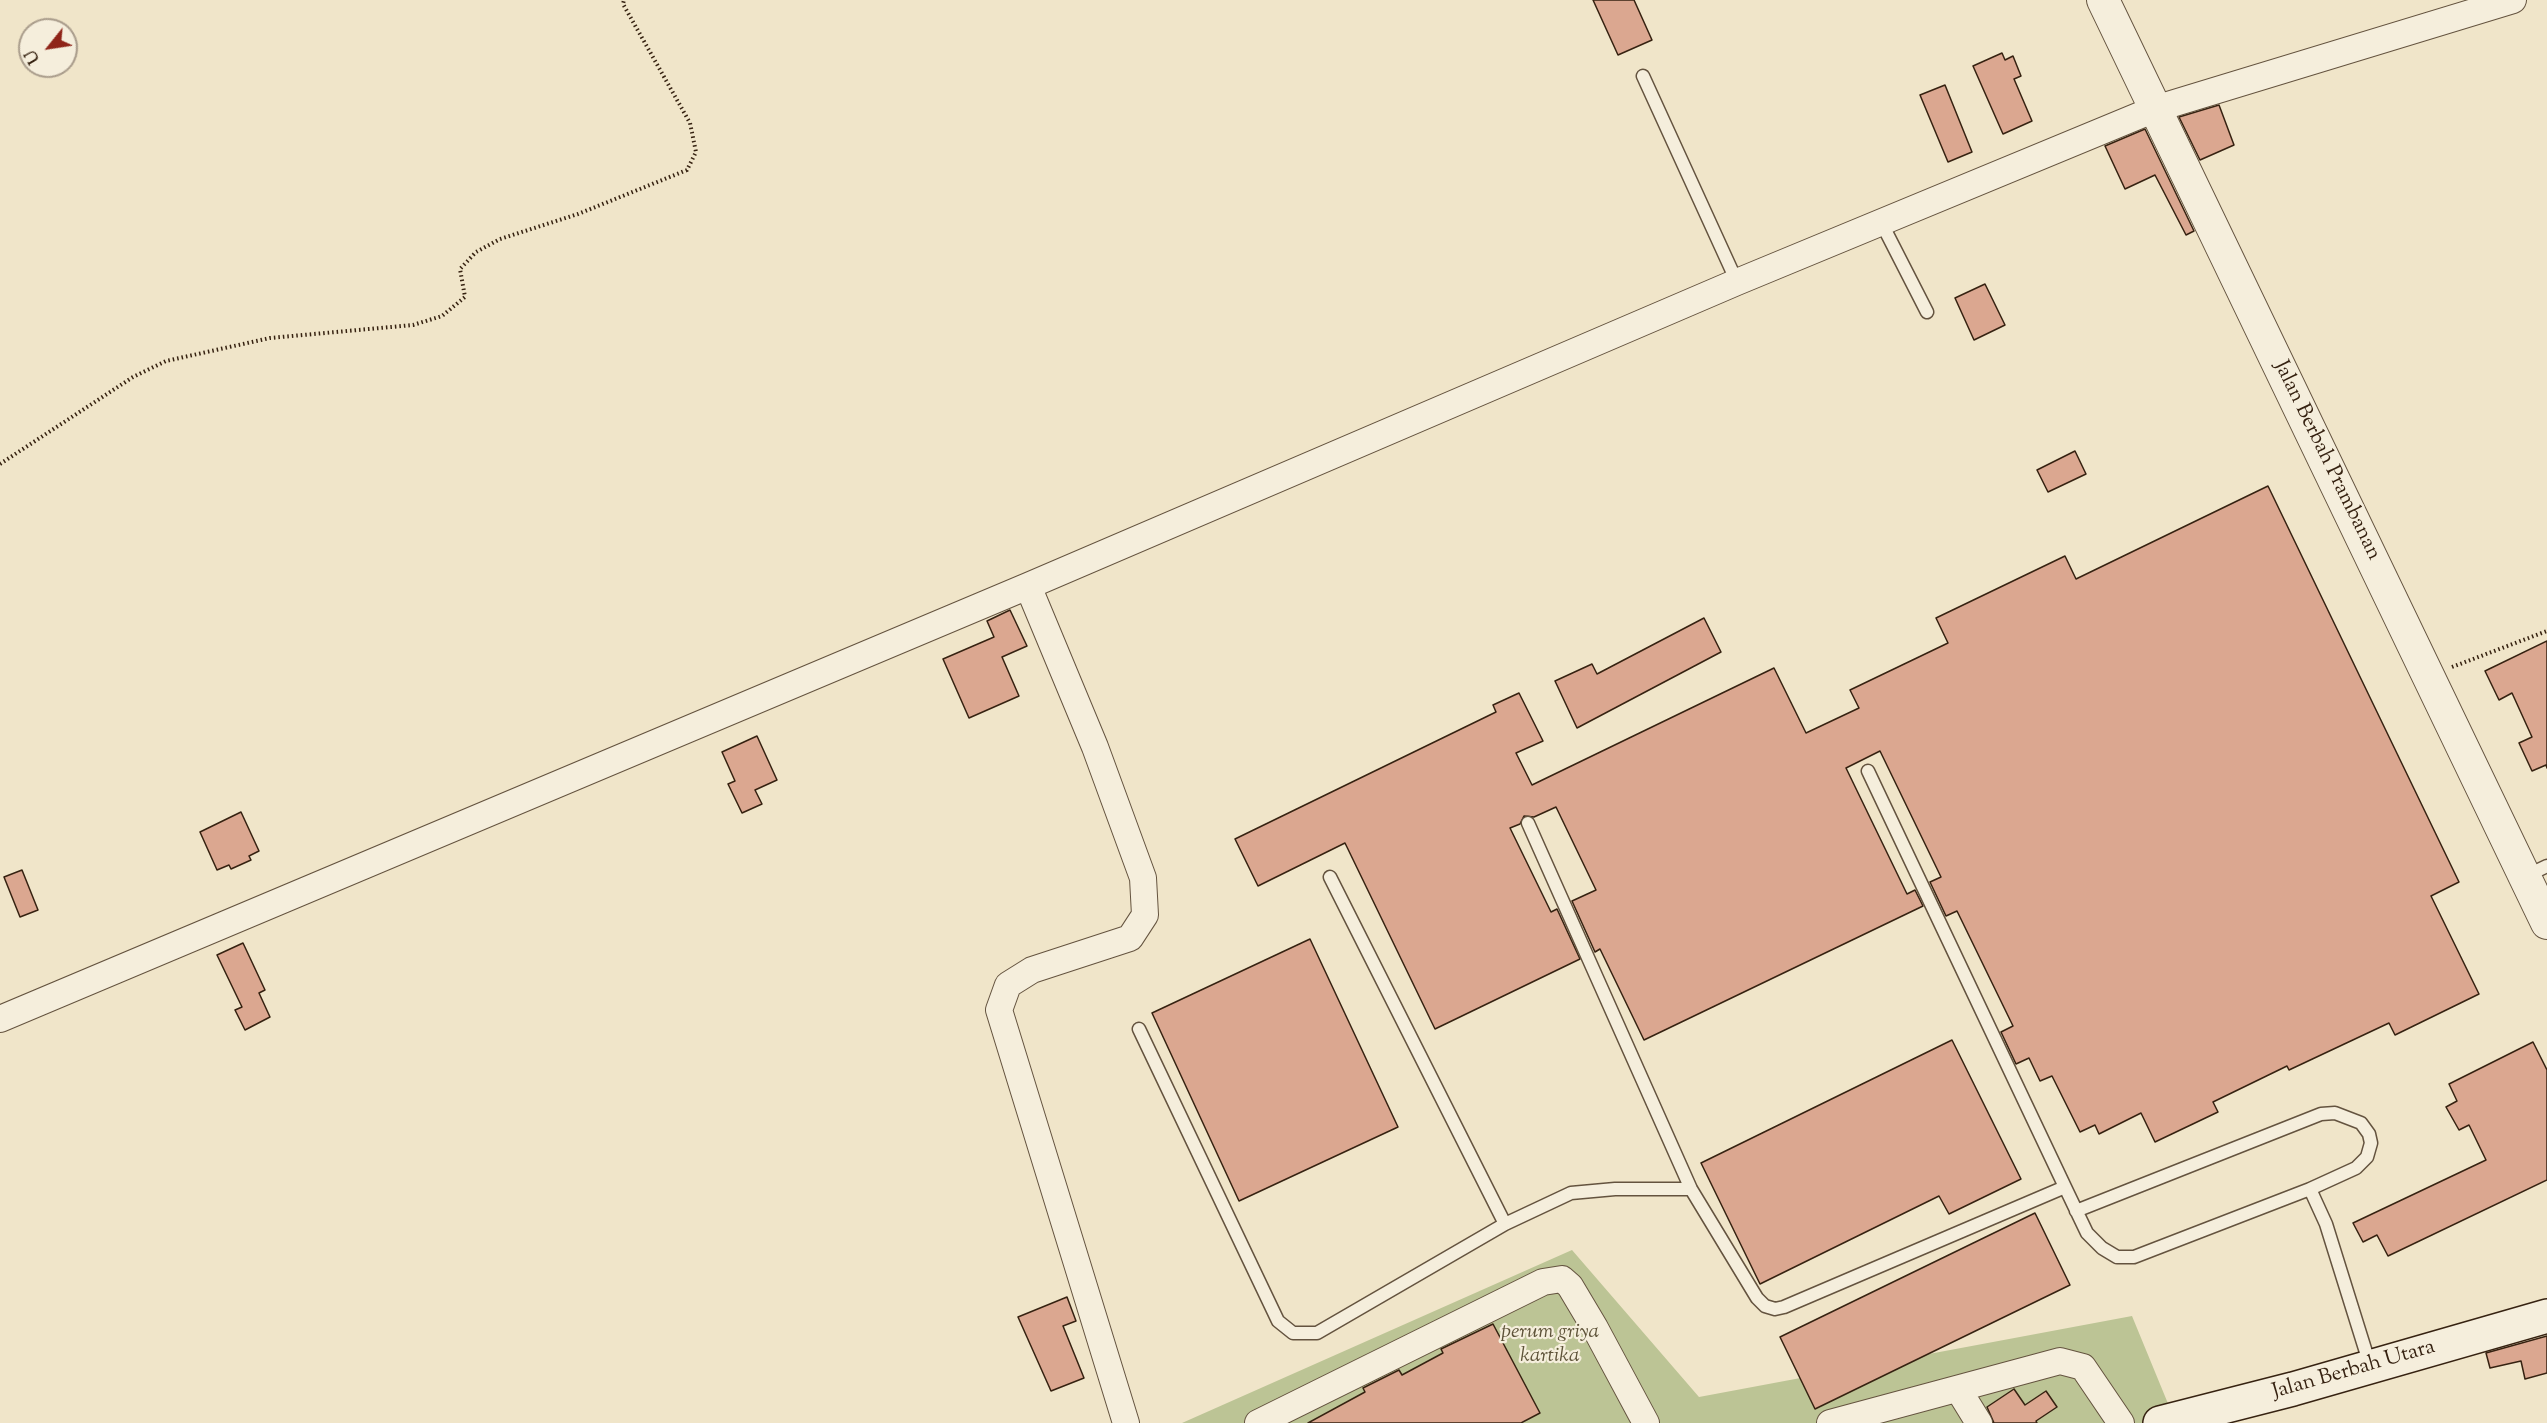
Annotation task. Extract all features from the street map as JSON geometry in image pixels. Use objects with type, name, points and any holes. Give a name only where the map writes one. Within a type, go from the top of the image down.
[{"type":"main road","name":"Jalan Berbah Utara","points":[[2160,1423],[2293,1389],[2547,1316]]},
{"type":"street","name":"Jalan Berbah Prambanan","points":[[2103,0],[2430,676],[2536,871],[2547,923]]},
{"type":"street","points":[[0,1019],[1028,586],[1737,282],[2155,109],[2513,0]]},
{"type":"street","points":[[1028,586],[1095,747],[1143,878],[1145,915],[1130,938],[1032,970],[1008,985],[999,1010],[1126,1423]]},
{"type":"street","points":[[1258,1423],[1291,1415],[1543,1282],[1562,1280],[1570,1286],[1646,1423]]},
{"type":"street","points":[[1830,1423],[2060,1361],[2072,1362],[2083,1367],[2121,1423]]},
{"type":"street","points":[[1958,1389],[1979,1423]]},
{"type":"lane","points":[[1643,76],[1737,282]]},
{"type":"lane","points":[[1881,222],[1927,312]]},
{"type":"lane","points":[[1868,771],[2076,1211],[2088,1233],[2102,1248],[2117,1257],[2134,1257],[2310,1189],[2356,1168],[2367,1157],[2371,1143],[2369,1134],[2361,1123],[2335,1113],[2320,1114],[2076,1211]]},
{"type":"lane","points":[[1528,823],[1691,1189],[1756,1298],[1765,1306],[1775,1309],[1795,1302],[2065,1187]]},
{"type":"lane","points":[[1330,877],[1505,1224]]},
{"type":"lane","points":[[1139,1029],[1278,1321],[1293,1333],[1317,1333],[1505,1224],[1571,1193],[1615,1189],[1691,1189]]},
{"type":"lane","points":[[2310,1189],[2326,1224],[2370,1366]]},
{"type":"path","points":[[0,464],[133,377],[165,361],[270,338],[413,325],[442,316],[465,297],[460,269],[476,252],[500,239],[578,214],[687,170],[696,152],[690,123],[623,4],[624,0]]},
{"type":"path","points":[[2430,676],[2547,631]]},
{"type":"green space","name":"perum griya kartika","points":[[1572,1250],[1699,1397],[2132,1316],[2176,1423],[1182,1423]]},
{"type":"building","points":[[1593,0],[1634,0],[1652,40],[1618,55]]},
{"type":"building","points":[[2002,53],[2005,60],[2013,56],[2021,76],[2014,79],[2032,121],[2003,134],[1973,66]]},
{"type":"building","points":[[1945,85],[1972,152],[1948,162],[1920,95]]},
{"type":"building","points":[[2219,105],[2234,145],[2200,160],[2179,117]]},
{"type":"building","points":[[2145,129],[2194,231],[2186,235],[2155,175],[2125,189],[2105,146]]},
{"type":"building","points":[[1985,284],[2005,325],[1974,340],[1955,298]]},
{"type":"building","points":[[2075,451],[2086,474],[2048,492],[2037,470]]},
{"type":"building","points":[[2268,486],[2459,882],[2431,896],[2479,994],[2395,1035],[2389,1023],[2289,1070],[2287,1066],[2213,1102],[2218,1112],[2155,1142],[2141,1113],[2099,1134],[2095,1125],[2080,1132],[2052,1076],[2040,1081],[2029,1058],[2016,1064],[2001,1032],[2013,1026],[1957,911],[1946,916],[1930,882],[1941,877],[1880,751],[1846,768],[1907,894],[1915,890],[1923,906],[1644,1040],[1600,949],[1595,952],[1572,901],[1596,890],[1556,807],[1534,817],[1524,816],[1520,824],[1510,828],[1551,912],[1557,909],[1580,959],[1435,1029],[1345,843],[1258,886],[1235,839],[1496,712],[1493,705],[1519,693],[1543,741],[1516,753],[1532,785],[1774,668],[1806,733],[1859,708],[1850,690],[1948,643],[1936,618],[2065,556],[2076,579]]},
{"type":"building","points":[[1010,610],[1027,646],[1002,657],[1019,696],[969,718],[943,659],[994,637],[987,621]]},
{"type":"building","points":[[1704,618],[1721,652],[1577,728],[1555,681],[1592,664],[1597,674]]},
{"type":"building","points":[[2547,641],[2547,768],[2546,765],[2532,771],[2519,743],[2532,737],[2512,693],[2499,700],[2485,671]]},
{"type":"building","points":[[757,736],[777,780],[755,790],[762,804],[742,813],[728,784],[735,781],[722,752]]},
{"type":"building","points":[[241,812],[259,851],[249,856],[251,860],[231,869],[229,865],[217,870],[200,832]]},
{"type":"building","points":[[22,870],[38,910],[20,917],[4,877]]},
{"type":"building","points":[[1310,939],[1398,1127],[1239,1201],[1152,1013]]},
{"type":"building","points":[[243,943],[265,990],[259,993],[270,1017],[245,1030],[235,1010],[242,1007],[217,955]]},
{"type":"building","points":[[1952,1040],[2021,1179],[1949,1214],[1939,1196],[1760,1284],[1701,1163]]},
{"type":"building","points":[[2533,1042],[2547,1070],[2547,1180],[2388,1256],[2377,1235],[2363,1242],[2353,1223],[2486,1160],[2469,1125],[2459,1130],[2446,1107],[2457,1101],[2449,1084]]},
{"type":"building","points":[[2035,1213],[2070,1285],[1815,1409],[1780,1337]]},
{"type":"building","points":[[1067,1297],[1076,1321],[1063,1326],[1084,1378],[1051,1391],[1018,1317]]},
{"type":"building","points":[[1493,1324],[1540,1413],[1521,1423],[1308,1423],[1365,1392],[1363,1388],[1399,1370],[1402,1375],[1443,1353],[1441,1349]]},
{"type":"building","points":[[2547,1336],[2547,1373],[2525,1379],[2521,1361],[2490,1368],[2486,1353]]},
{"type":"building","points":[[2014,1389],[2025,1405],[2046,1391],[2057,1407],[2036,1421],[2037,1423],[1994,1423],[1987,1407]]}]
